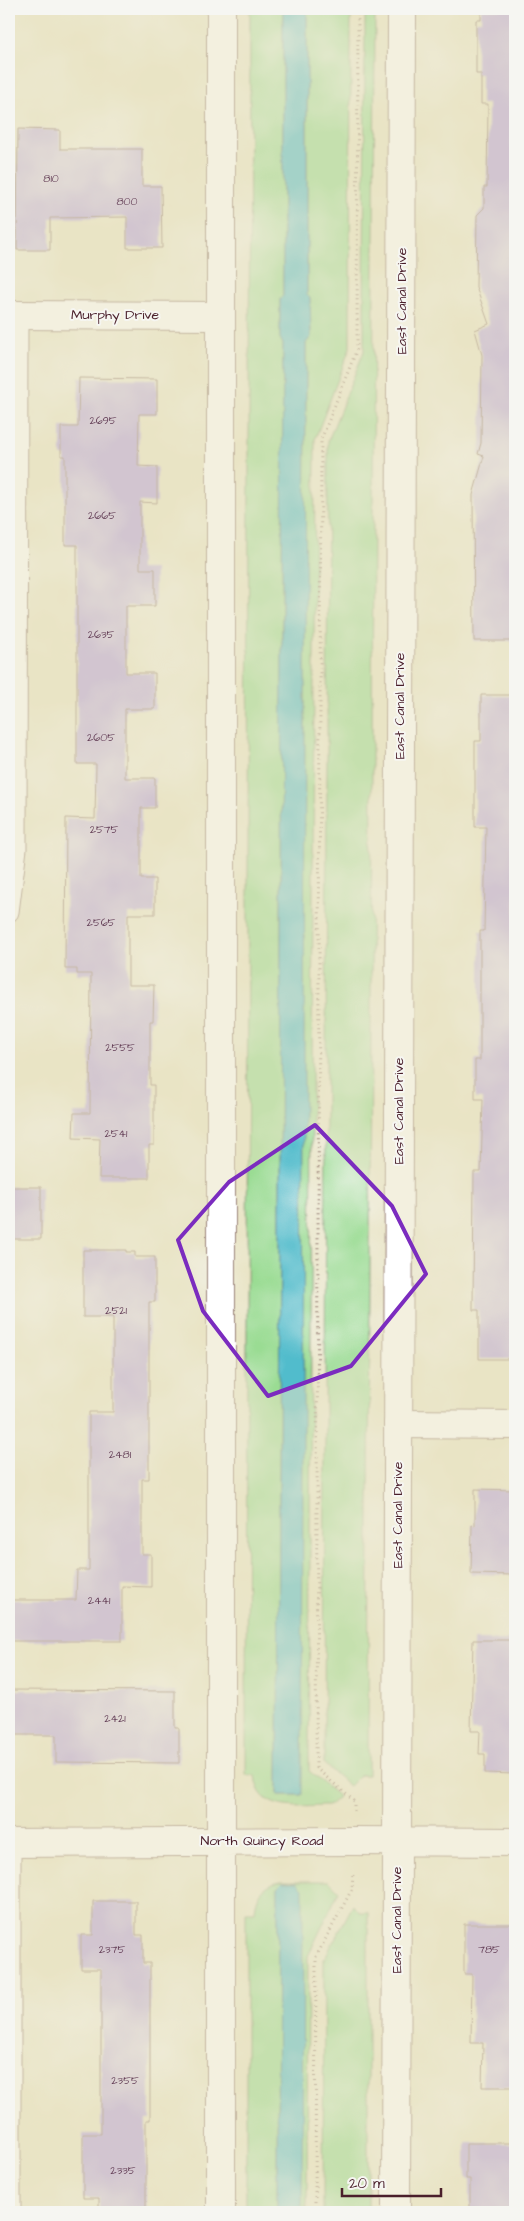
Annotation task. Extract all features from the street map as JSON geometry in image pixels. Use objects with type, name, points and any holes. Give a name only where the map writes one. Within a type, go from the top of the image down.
[{"type":"main road","points":[[221,2212],[222,9]]},
{"type":"main road","name":"East Canal Drive","points":[[396,2212],[402,9]]},
{"type":"main road","name":"Murphy Drive","points":[[14,315],[221,316]]},
{"type":"main road","points":[[398,1424],[515,1426]]},
{"type":"main road","name":"North Quincy Road","points":[[10,1843],[221,1841],[515,1842]]},
{"type":"lane","points":[[9,912],[17,849],[14,315]]},
{"type":"lane","points":[[10,1843],[11,2212]]},
{"type":"path","points":[[354,1804],[354,1800],[316,1768],[316,1748],[321,440],[357,349],[358,9]]},
{"type":"path","points":[[315,2212],[316,1957],[352,1889],[352,1880]]},
{"type":"highlighted area","points":[[315,1125],[392,1206],[426,1274],[351,1366],[268,1396],[203,1311],[178,1240],[229,1182]]},
{"type":"green space","points":[[250,9],[283,9],[283,296],[280,299],[280,338],[283,344],[278,1795],[301,1795],[306,343],[311,337],[310,299],[307,295],[307,9],[351,9],[350,348],[315,439],[309,1771],[339,1796],[328,1806],[282,1806],[264,1797],[258,1788],[255,1775],[246,1775]]},
{"type":"green space","points":[[365,9],[375,9],[368,1775],[360,1775],[349,1786],[324,1764],[328,441],[364,351]]},
{"type":"green space","points":[[281,1881],[329,1881],[339,1891],[308,1956],[307,2212],[302,2212],[283,1882],[278,1887],[277,2212],[246,2212],[246,1912],[255,1912],[257,1900],[262,1891],[269,1885]]},
{"type":"green space","points":[[353,1905],[360,1912],[368,1912],[368,2212],[323,2212],[324,1959]]},
{"type":"water","points":[[283,9],[307,9],[307,295],[310,298],[311,337],[306,343],[302,1795],[278,1795],[283,344],[280,338],[280,299],[283,296]]},
{"type":"water","points":[[283,1882],[297,1882],[303,1888],[302,2212],[277,2212],[278,1887]]},
{"type":"building","points":[[481,9],[515,9],[515,641],[474,641],[473,495],[484,456],[478,454],[481,443],[482,355],[475,330],[489,324],[476,287],[477,215],[484,208],[484,187],[487,187],[488,104],[481,104],[481,74],[476,74],[476,20],[481,20]]},
{"type":"building","points":[[18,129],[60,130],[60,149],[142,149],[142,186],[161,186],[162,248],[127,248],[127,217],[50,218],[50,250],[17,250]]},
{"type":"building","points":[[79,378],[157,379],[157,414],[139,414],[138,466],[157,467],[157,503],[140,502],[140,569],[155,569],[155,606],[126,606],[126,673],[155,673],[155,709],[125,709],[125,778],[155,778],[155,808],[141,808],[141,879],[155,879],[155,914],[128,914],[128,985],[154,985],[153,1021],[150,1021],[150,1085],[154,1085],[154,1145],[149,1145],[149,1178],[99,1178],[100,1139],[73,1138],[74,1113],[90,1113],[91,974],[77,974],[77,969],[65,969],[66,818],[95,819],[96,764],[77,764],[77,545],[65,545],[65,456],[61,456],[61,427],[78,427]]},
{"type":"building","points":[[481,695],[515,695],[515,1353],[511,1353],[511,1359],[479,1359],[479,1310],[473,1310],[474,1172],[481,1172],[483,1099],[475,1099],[475,1060],[480,1060],[480,931],[484,931],[486,827],[475,827],[475,741],[481,741]]},
{"type":"building","points":[[9,1187],[41,1187],[41,1239],[9,1239]]},
{"type":"building","points":[[83,1250],[126,1250],[126,1252],[135,1252],[135,1257],[155,1257],[155,1302],[149,1302],[149,1479],[142,1479],[142,1554],[151,1554],[151,1587],[122,1586],[122,1641],[9,1641],[9,1600],[76,1600],[77,1570],[89,1570],[89,1412],[113,1412],[113,1317],[83,1317]]},
{"type":"building","points":[[475,1489],[515,1490],[515,1575],[471,1574],[472,1525],[475,1526]]},
{"type":"building","points":[[473,1640],[515,1640],[515,1774],[485,1773],[485,1754],[479,1754],[480,1731],[471,1731]]},
{"type":"building","points":[[9,1690],[175,1691],[175,1728],[179,1728],[179,1763],[56,1762],[56,1735],[9,1735]]},
{"type":"building","points":[[93,1901],[136,1901],[136,1935],[143,1935],[143,1963],[150,1963],[150,2120],[146,2120],[146,2212],[99,2212],[99,2198],[83,2198],[83,2134],[101,2134],[101,1969],[81,1969],[81,1935],[93,1935]]},
{"type":"building","points":[[464,1924],[515,1924],[515,2087],[482,2087],[483,2043],[471,2043],[472,1974],[464,1974]]},
{"type":"building","points":[[466,2143],[515,2143],[515,2212],[470,2212],[470,2179],[466,2179]]}]
